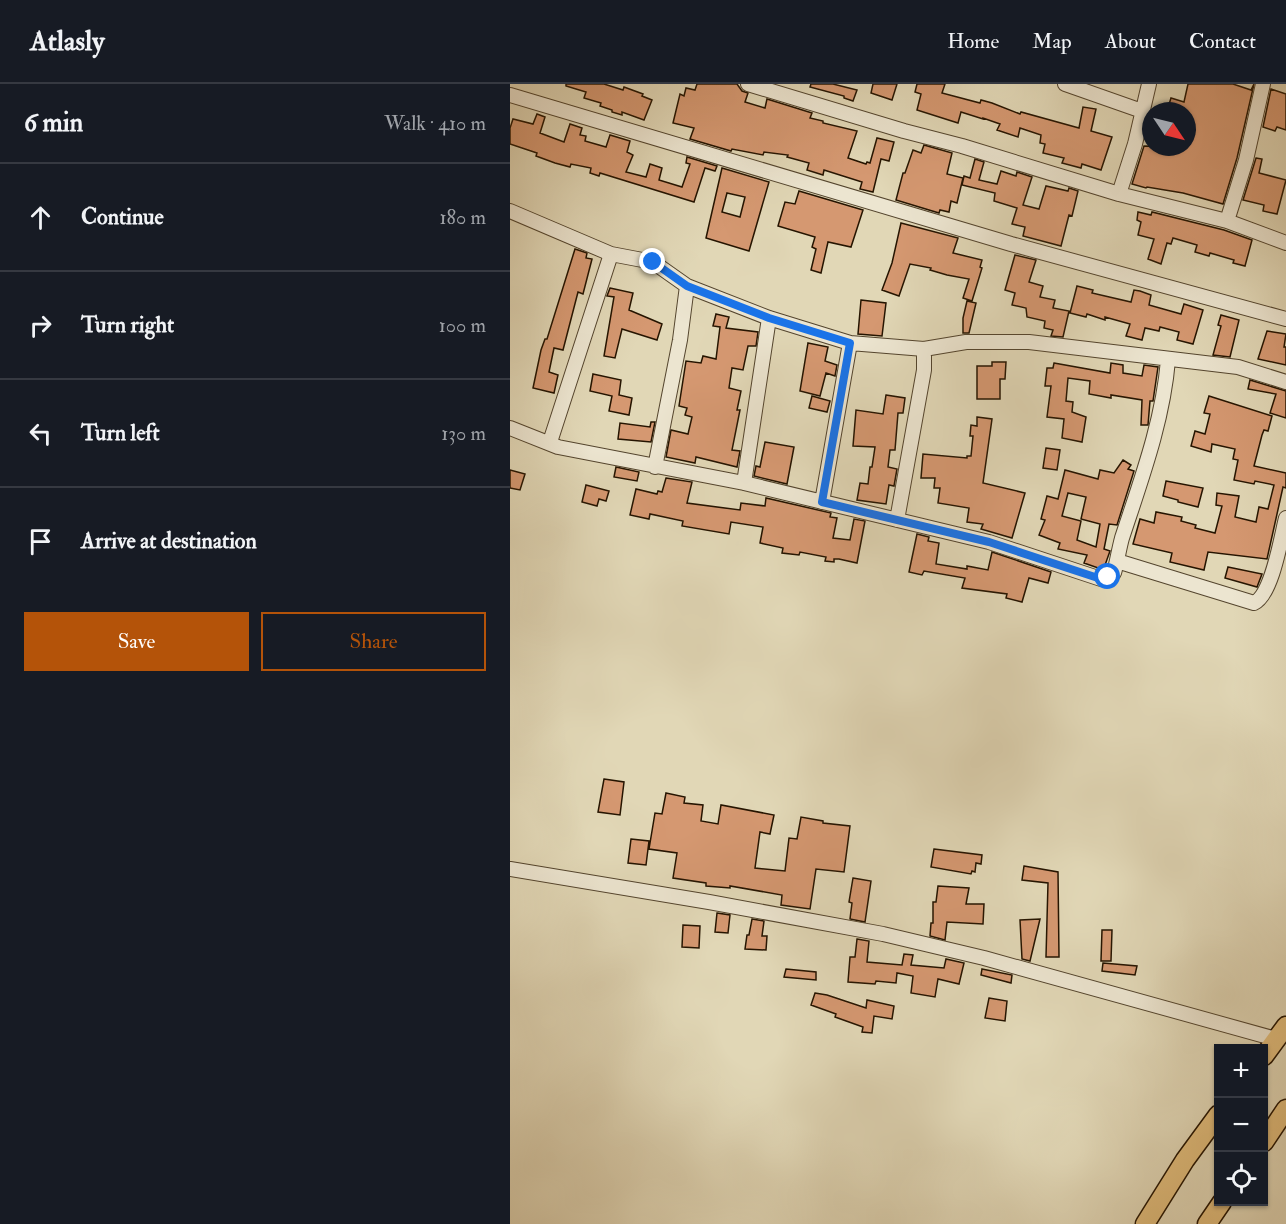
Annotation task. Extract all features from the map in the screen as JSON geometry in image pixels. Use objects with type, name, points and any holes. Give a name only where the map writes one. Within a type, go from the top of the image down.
[{"type":"main road","points":[[1268,1049],[1281,1032]]},
{"type":"main road","points":[[1268,1135],[1286,1109]]},
{"type":"main road","points":[[1145,1224],[1185,1160],[1214,1120]]},
{"type":"main road","points":[[1207,1224],[1219,1206]]},
{"type":"street","points":[[748,84],[1119,194],[1227,221],[1286,243]]},
{"type":"street","points":[[1065,84],[1142,111],[1135,144],[1119,194]]},
{"type":"street","points":[[1144,102],[1149,84]]},
{"type":"street","points":[[1227,221],[1246,160],[1263,84]]},
{"type":"street","points":[[510,95],[1011,244],[1286,319]]},
{"type":"street","points":[[510,211],[611,254],[653,262],[687,286],[769,318],[850,343],[924,349],[966,342],[1029,342],[1238,367],[1286,382]]},
{"type":"street","points":[[550,442],[611,254]]},
{"type":"street","points":[[656,466],[680,340],[687,286]]},
{"type":"street","points":[[744,483],[769,318]]},
{"type":"street","points":[[822,502],[850,343]]},
{"type":"street","points":[[897,520],[924,370],[924,349]]},
{"type":"street","points":[[510,428],[558,447],[744,483],[989,542],[1101,579],[1114,573],[1121,542],[1149,455],[1166,381],[1168,360]]},
{"type":"street","points":[[1117,561],[1254,603],[1267,588],[1286,518]]},
{"type":"street","points":[[510,869],[883,934],[1281,1032]]},
{"type":"building","points":[[566,84],[604,84],[623,90],[624,87],[652,100],[644,120],[622,112],[622,115],[612,112],[600,106],[601,103],[584,98],[586,92],[566,86]]},
{"type":"building","points":[[697,84],[737,84],[742,91],[748,93],[745,102],[765,108],[767,99],[812,113],[810,118],[823,121],[823,123],[857,131],[848,158],[866,164],[870,163],[877,138],[894,142],[889,161],[881,159],[873,192],[860,189],[862,182],[824,170],[823,175],[807,170],[809,163],[787,157],[788,155],[764,152],[763,155],[732,149],[731,151],[690,139],[694,128],[673,123],[680,94],[684,96],[686,88],[695,90]]},
{"type":"building","points":[[811,84],[833,84],[857,90],[853,101],[844,96],[810,87]]},
{"type":"building","points":[[873,84],[897,84],[892,100],[871,93]]},
{"type":"building","points":[[917,84],[945,84],[942,93],[980,103],[981,100],[1020,114],[1021,112],[1079,128],[1083,107],[1096,109],[1091,131],[1112,137],[1101,170],[1082,164],[1081,168],[1062,163],[1064,158],[1043,153],[1045,144],[1040,143],[1041,135],[1020,128],[1018,137],[997,130],[1000,124],[961,112],[958,123],[917,110],[921,94],[915,92]]},
{"type":"building","points":[[1188,84],[1233,84],[1251,90],[1254,84],[1237,158],[1223,204],[1183,193],[1132,184],[1142,152],[1142,156],[1196,156],[1196,102],[1184,102]]},
{"type":"building","points":[[1271,89],[1286,94],[1286,130],[1277,127],[1275,131],[1263,127]]},
{"type":"building","points":[[1171,98],[1184,102],[1170,102]]},
{"type":"building","points":[[537,114],[545,117],[540,133],[564,142],[570,124],[582,128],[580,135],[586,136],[585,141],[606,147],[610,135],[630,141],[627,152],[633,155],[626,172],[646,177],[650,164],[662,168],[659,180],[682,187],[690,164],[686,163],[687,157],[717,166],[715,171],[705,168],[694,202],[600,173],[599,176],[590,173],[591,168],[571,164],[570,167],[555,163],[536,156],[537,153],[510,144],[510,128],[513,119],[533,124]]},
{"type":"building","points":[[924,145],[952,153],[947,174],[963,178],[957,203],[951,201],[949,212],[940,210],[939,213],[896,200],[903,173],[905,173],[913,150],[921,153]]},
{"type":"building","points":[[1256,158],[1262,159],[1259,173],[1286,180],[1277,214],[1263,211],[1264,205],[1243,200]]},
{"type":"building","points":[[975,159],[984,162],[979,180],[997,184],[1001,171],[1016,176],[1017,172],[1032,177],[1023,205],[1039,209],[1046,186],[1078,191],[1061,246],[1023,236],[1025,227],[1012,224],[1017,208],[994,201],[995,193],[962,185],[964,176],[970,178]]},
{"type":"building","points":[[722,168],[769,182],[749,251],[706,238]],"holes":[[[727,193],[745,197],[740,217],[722,212]]]},
{"type":"building","points":[[799,191],[863,210],[851,247],[828,242],[821,273],[811,270],[816,249],[812,247],[815,237],[778,226],[785,202],[795,204]]},
{"type":"building","points":[[1138,212],[1151,215],[1152,212],[1224,230],[1252,240],[1245,266],[1210,253],[1209,256],[1195,252],[1197,245],[1173,238],[1171,244],[1167,243],[1161,264],[1148,259],[1154,239],[1138,235],[1141,222],[1137,220]]},
{"type":"building","points":[[901,223],[958,238],[953,253],[982,260],[980,267],[982,268],[972,301],[963,298],[969,279],[910,264],[899,296],[882,290],[892,263]]},
{"type":"building","points":[[575,249],[587,253],[586,258],[592,259],[583,294],[578,292],[563,350],[554,348],[549,372],[558,375],[554,393],[533,388],[541,350],[547,339]]},
{"type":"building","points":[[1015,255],[1036,260],[1029,282],[1043,286],[1040,297],[1055,300],[1053,308],[1069,311],[1063,337],[1051,336],[1053,330],[1044,328],[1045,321],[1027,317],[1026,308],[1012,305],[1015,293],[1005,290]]},
{"type":"building","points":[[1077,286],[1093,290],[1092,293],[1131,302],[1134,290],[1140,291],[1151,295],[1149,305],[1181,314],[1184,304],[1203,310],[1193,344],[1177,340],[1179,332],[1160,327],[1159,331],[1145,328],[1142,340],[1126,336],[1130,324],[1105,317],[1105,320],[1087,314],[1086,317],[1070,313]]},
{"type":"building","points":[[610,288],[633,293],[629,310],[662,324],[657,340],[622,329],[615,358],[604,356],[614,297],[607,296]]},
{"type":"building","points":[[861,300],[886,303],[882,336],[858,334]]},
{"type":"building","points":[[967,301],[976,303],[969,333],[963,333],[963,318]]},
{"type":"building","points":[[716,314],[729,317],[726,328],[758,332],[756,346],[748,346],[743,370],[732,368],[729,388],[741,391],[737,410],[740,410],[732,450],[740,451],[737,467],[696,457],[695,463],[666,457],[671,430],[688,434],[692,417],[685,415],[687,408],[679,406],[686,361],[701,363],[703,356],[716,359],[720,327],[713,326]]},
{"type":"building","points":[[1221,315],[1239,320],[1230,357],[1213,355],[1221,326],[1218,325]]},
{"type":"building","points":[[1267,331],[1286,334],[1284,347],[1286,347],[1286,365],[1258,359]]},
{"type":"building","points":[[808,343],[828,347],[825,361],[837,365],[835,376],[826,373],[820,396],[800,391]]},
{"type":"building","points":[[992,362],[1006,362],[1005,379],[1000,379],[1000,399],[977,399],[977,366],[992,366]]},
{"type":"building","points":[[1054,363],[1110,373],[1111,363],[1123,365],[1123,373],[1142,376],[1144,365],[1158,367],[1153,401],[1150,401],[1148,425],[1141,425],[1142,400],[1089,394],[1090,381],[1068,378],[1066,401],[1073,402],[1072,412],[1086,417],[1082,442],[1062,438],[1064,419],[1047,417],[1051,386],[1045,386],[1047,368],[1053,368]]},
{"type":"building","points":[[593,374],[621,380],[619,395],[632,398],[629,415],[609,411],[612,396],[590,391]]},
{"type":"building","points":[[1250,380],[1286,391],[1286,418],[1270,413],[1276,394],[1248,389]]},
{"type":"building","points":[[886,395],[905,398],[903,413],[898,413],[895,450],[890,450],[888,467],[897,469],[894,486],[889,485],[886,504],[857,500],[860,483],[868,484],[875,447],[853,446],[856,410],[883,414]]},
{"type":"building","points":[[812,396],[830,401],[827,412],[809,408]]},
{"type":"building","points":[[1209,396],[1272,416],[1268,431],[1264,430],[1262,435],[1254,466],[1286,473],[1286,488],[1283,487],[1267,559],[1208,552],[1204,570],[1170,562],[1172,553],[1133,544],[1140,519],[1154,523],[1156,512],[1182,517],[1181,521],[1196,525],[1195,528],[1215,533],[1222,506],[1216,505],[1217,493],[1239,496],[1235,517],[1256,522],[1259,507],[1268,509],[1274,485],[1234,480],[1238,460],[1233,459],[1235,449],[1212,444],[1211,452],[1191,446],[1195,431],[1205,434],[1210,414],[1204,413]]},
{"type":"building","points":[[977,417],[992,419],[983,483],[1025,493],[1012,538],[981,529],[983,524],[967,522],[969,508],[938,503],[940,488],[934,488],[935,478],[921,478],[923,454],[967,458],[971,456],[973,436],[970,436],[971,425],[977,426]]},
{"type":"building","points":[[651,422],[655,422],[651,442],[618,439],[620,423],[650,427]]},
{"type":"building","points":[[765,442],[794,447],[787,484],[754,476],[756,466],[760,467]]},
{"type":"building","points":[[1046,448],[1060,450],[1057,470],[1043,468]]},
{"type":"building","points":[[1123,460],[1131,465],[1128,469],[1134,471],[1117,525],[1109,524],[1104,549],[1110,551],[1104,568],[1084,563],[1087,555],[1058,549],[1060,543],[1039,535],[1045,520],[1041,519],[1047,496],[1058,499],[1065,470],[1098,479],[1100,470],[1114,473]],"holes":[[[1068,493],[1086,497],[1081,519],[1100,524],[1096,547],[1077,540],[1081,521],[1062,516]]]},
{"type":"building","points":[[616,467],[639,472],[637,481],[614,477]]},
{"type":"building","points":[[510,470],[525,474],[520,490],[510,488]]},
{"type":"building","points":[[666,478],[692,482],[687,503],[740,510],[741,503],[765,506],[766,498],[831,513],[830,517],[837,518],[833,538],[850,540],[854,519],[865,521],[857,563],[839,559],[834,559],[834,562],[825,561],[826,557],[800,552],[799,555],[782,553],[783,548],[760,543],[763,527],[731,522],[729,534],[682,526],[683,521],[650,514],[649,519],[630,515],[636,489],[657,494],[658,491],[662,492]]},
{"type":"building","points":[[1166,481],[1203,488],[1198,507],[1163,496]]},
{"type":"building","points":[[586,485],[609,491],[606,501],[599,499],[597,506],[582,502]]},
{"type":"building","points":[[917,534],[929,537],[928,541],[939,543],[936,564],[988,570],[992,552],[1051,572],[1048,583],[1029,578],[1022,602],[1006,598],[1007,594],[962,588],[965,578],[924,571],[922,575],[909,572]]},
{"type":"building","points":[[1228,567],[1262,574],[1257,587],[1225,578]]},
{"type":"building","points":[[604,779],[624,782],[620,815],[598,812]]},
{"type":"building","points":[[666,793],[685,797],[684,803],[703,805],[701,821],[718,824],[721,805],[774,815],[770,834],[760,832],[755,868],[785,871],[789,838],[797,839],[801,817],[823,821],[823,823],[850,826],[844,872],[816,869],[810,909],[781,905],[782,895],[730,886],[730,888],[706,886],[706,883],[673,878],[677,853],[649,849],[655,813],[662,814]]},
{"type":"building","points":[[631,839],[649,841],[646,865],[628,863]]},
{"type":"building","points":[[934,849],[982,855],[981,864],[976,863],[975,872],[972,871],[971,874],[931,867]]},
{"type":"building","points":[[1024,866],[1058,872],[1059,957],[1046,957],[1048,883],[1022,880]]},
{"type":"building","points":[[853,878],[871,881],[865,922],[850,919],[852,903],[849,902]]},
{"type":"building","points":[[938,886],[969,888],[966,904],[984,904],[983,924],[947,922],[945,940],[930,936],[931,923],[933,923],[933,902],[936,902]]},
{"type":"building","points":[[717,913],[730,915],[728,933],[715,932]]},
{"type":"building","points":[[752,919],[764,921],[762,936],[767,936],[766,950],[745,949]]},
{"type":"building","points":[[1040,919],[1030,961],[1022,959],[1020,920]]},
{"type":"building","points":[[683,925],[700,926],[699,948],[682,947]]},
{"type":"building","points":[[1102,930],[1112,930],[1111,961],[1101,961]]},
{"type":"building","points":[[857,939],[869,941],[867,962],[902,965],[904,954],[913,955],[911,965],[944,968],[946,959],[964,963],[959,984],[938,979],[935,997],[911,993],[913,976],[897,973],[896,983],[848,982],[850,957],[855,957]]},
{"type":"building","points":[[1103,963],[1137,966],[1135,975],[1102,971]]},
{"type":"building","points":[[786,969],[816,972],[816,980],[784,977]]},
{"type":"building","points":[[982,969],[1012,975],[1011,983],[981,975]]},
{"type":"building","points":[[815,993],[866,1008],[867,1000],[894,1006],[892,1019],[874,1016],[872,1033],[862,1032],[863,1027],[811,1005]]},
{"type":"building","points":[[989,998],[1007,1001],[1005,1021],[985,1018]]},
{"type":"route","points":[[653,262],[687,286],[769,318],[850,343],[822,502],[989,542],[1101,579],[1108,577]]}]
